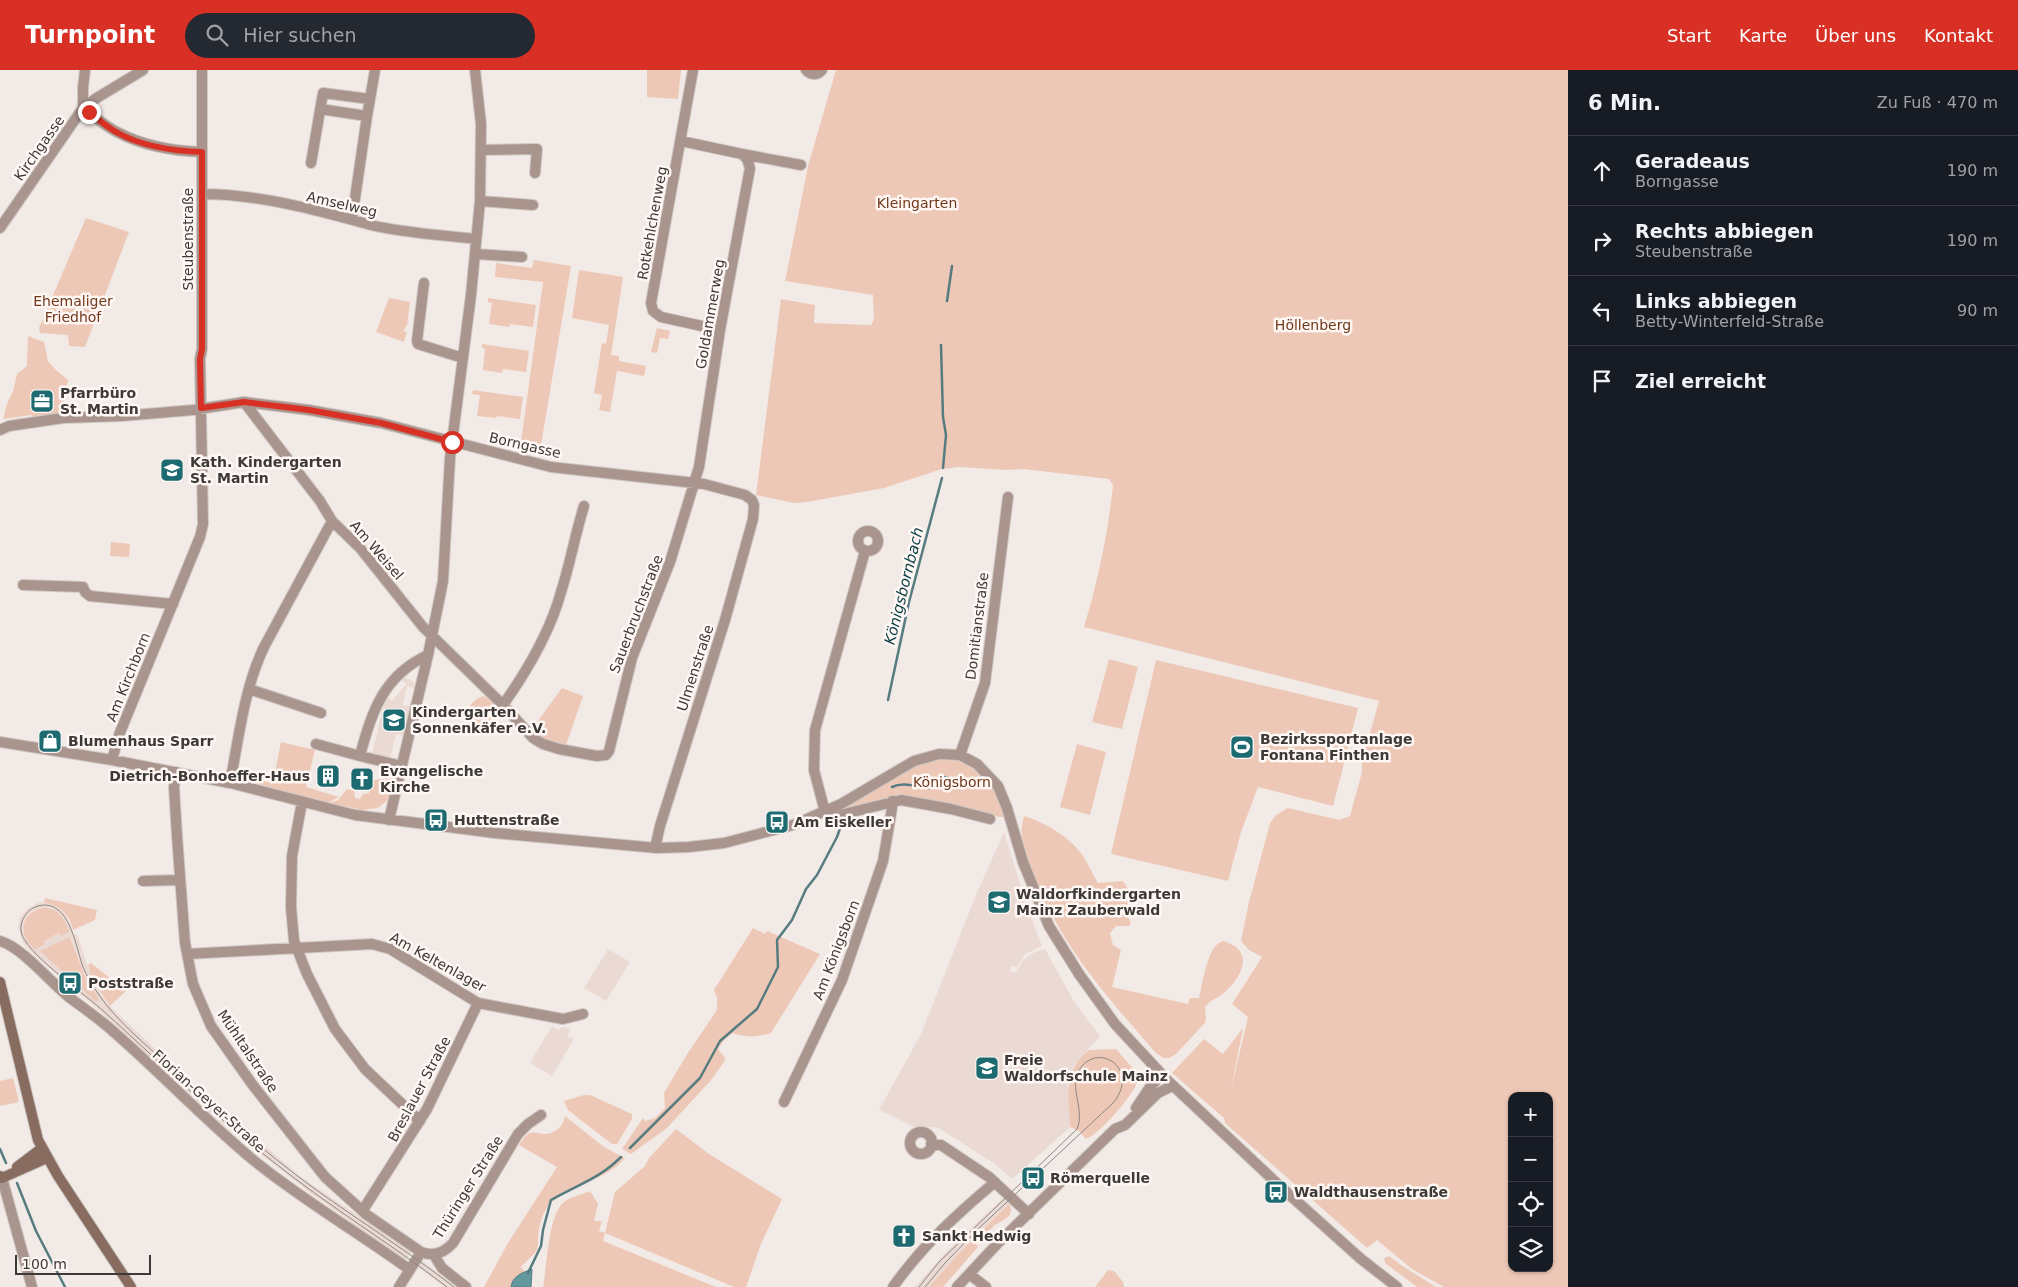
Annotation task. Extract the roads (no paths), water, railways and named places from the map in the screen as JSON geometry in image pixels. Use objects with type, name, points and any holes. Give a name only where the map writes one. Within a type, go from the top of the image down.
[{"type":"main road","points":[[0,982],[2,1002],[35,1132],[47,1158],[131,1287]]},
{"type":"main road","points":[[13,1172],[42,1148]]},
{"type":"main road","points":[[1,1177],[47,1158]]},
{"type":"street","points":[[83,108],[85,70]]},
{"type":"street","points":[[83,108],[92,100],[143,70]]},
{"type":"street","name":"Steubenstraße","points":[[201,408],[202,70]]},
{"type":"street","points":[[352,219],[375,70]]},
{"type":"street","points":[[390,820],[432,636],[446,553],[452,442],[476,254],[480,201],[482,124],[476,70]]},
{"type":"street","name":"Rotkehlchenweg","points":[[693,70],[682,141],[652,298],[652,307],[655,313],[661,317],[720,330]]},
{"type":"street","points":[[806,70],[812,74],[817,74],[822,70]]},
{"type":"street","points":[[311,163],[323,93],[370,99]]},
{"type":"street","points":[[83,108],[118,133],[130,138],[180,152],[202,152]]},
{"type":"street","name":"Kirchgasse","points":[[0,228],[83,108]]},
{"type":"street","points":[[320,109],[367,116]]},
{"type":"street","points":[[682,141],[801,164]]},
{"type":"street","points":[[482,150],[537,149],[535,173]]},
{"type":"street","name":"Goldammerweg","points":[[695,482],[699,468],[720,330],[750,168],[748,159],[742,154]]},
{"type":"street","name":"Amselweg","points":[[202,194],[234,195],[352,219],[379,227],[476,240]]},
{"type":"street","points":[[480,201],[533,205]]},
{"type":"street","points":[[476,254],[522,257]]},
{"type":"street","points":[[424,283],[418,344],[463,358]]},
{"type":"street","name":"Borngasse","points":[[0,430],[8,426],[63,418],[122,416],[244,402],[381,423],[551,467],[695,482],[749,497]]},
{"type":"street","name":"Am Weisel","points":[[244,402],[320,501],[332,521],[360,548],[432,636],[538,742],[601,757],[606,755]]},
{"type":"street","name":"Am Kirchborn","points":[[112,760],[119,735],[202,531],[201,408]]},
{"type":"street","name":"Sauerbruchstraße","points":[[606,755],[609,751],[632,658],[670,562],[695,482]]},
{"type":"street","name":"Ulmenstraße","points":[[655,848],[666,803],[725,620],[753,519],[754,505],[749,497]]},
{"type":"street","name":"Domitianstraße","points":[[960,755],[985,683],[1008,497]]},
{"type":"street","points":[[503,705],[530,663],[547,630],[561,594],[584,506]]},
{"type":"street","points":[[230,782],[255,668],[264,647],[332,521]]},
{"type":"street","points":[[866,551],[815,730],[814,770],[825,812],[830,816],[836,816],[900,800],[990,819]]},
{"type":"street","points":[[23,586],[84,587],[85,592],[90,596],[172,604]]},
{"type":"street","points":[[360,756],[371,717],[382,695],[399,675],[428,655]]},
{"type":"street","points":[[249,689],[321,713]]},
{"type":"street","points":[[0,742],[230,782],[355,815],[524,837],[655,848],[690,848],[739,840],[793,826],[825,812],[914,761],[939,754],[960,755],[978,764],[1001,791],[1022,862],[1049,926],[1079,974],[1115,1024],[1172,1086],[1361,1259],[1397,1287]]},
{"type":"street","points":[[316,744],[402,766]]},
{"type":"street","name":"Mühltalstraße","points":[[176,772],[174,787],[187,954],[193,984],[211,1026],[252,1084],[325,1177],[378,1223],[421,1252]]},
{"type":"street","name":"Am Königsborn","points":[[784,1102],[843,977],[883,861],[892,801]]},
{"type":"street","points":[[302,802],[294,840],[291,879],[294,941],[307,974],[335,1029],[365,1070],[420,1122]]},
{"type":"street","points":[[143,881],[180,880]]},
{"type":"street","name":"Florian-Geyer-Straße","points":[[0,941],[12,946],[64,993],[115,1033],[209,1123],[252,1159],[358,1236],[396,1259],[410,1270]]},
{"type":"street","name":"Am Keltenlager","points":[[187,954],[372,944],[384,946],[478,1002],[562,1019],[583,1014]]},
{"type":"street","name":"Breslauer Straße","points":[[363,1210],[420,1122],[478,1002]]},
{"type":"street","points":[[1125,1125],[1150,1087],[1161,1075]]},
{"type":"street","points":[[957,1287],[998,1243],[1115,1129],[1125,1125],[1158,1093],[1172,1086]]},
{"type":"street","name":"Thüringer Straße","points":[[421,1252],[434,1255],[446,1250],[453,1243],[518,1134],[528,1124],[541,1116]]},
{"type":"street","points":[[931,1144],[941,1145],[995,1182],[1029,1214]]},
{"type":"street","points":[[1,1177],[32,1287]]},
{"type":"street","points":[[893,1287],[924,1249],[973,1200],[995,1182]]},
{"type":"street","points":[[399,1287],[421,1252]]},
{"type":"street","points":[[434,1255],[442,1268],[466,1287]]},
{"type":"street","points":[[969,1274],[986,1287]]},
{"type":"water","points":[[532,1269],[531,1287],[511,1287],[516,1277]]},
{"type":"waterway","name":"Königsbornbach","points":[[947,301],[952,266]]},
{"type":"waterway","name":"Königsbornbach","points":[[941,345],[943,417],[946,435],[943,468]]},
{"type":"waterway","name":"Königsbornbach","points":[[888,700],[909,602],[942,478]]},
{"type":"waterway","name":"Königsbornbach","points":[[892,787],[907,785],[931,788],[945,777],[958,785]]},
{"type":"waterway","name":"Königsbornbach","points":[[630,1148],[700,1078],[720,1041],[757,1009],[778,967],[777,940],[792,920],[806,889],[817,875],[837,837],[843,820]]},
{"type":"waterway","points":[[0,1149],[6,1163]]},
{"type":"waterway","name":"Königsbornbach","points":[[528,1273],[541,1246],[551,1200],[596,1176],[613,1165],[621,1157]]},
{"type":"waterway","points":[[17,1183],[36,1231],[65,1287]]},
{"type":"tram line","points":[[447,1287],[271,1160],[206,1105],[100,1008],[42,960],[24,939],[21,931],[23,919],[28,912],[36,907],[46,905],[54,907],[61,913],[67,920],[90,982],[109,1008],[131,1031],[221,1113],[315,1189],[454,1287]]},
{"type":"tram line","points":[[919,1287],[939,1262],[1077,1129],[1079,1113],[1076,1081],[1082,1066],[1090,1060],[1099,1058],[1108,1059],[1115,1064],[1120,1071],[1122,1080],[1120,1091],[1113,1103],[977,1230],[925,1287]]},
{"type":"place","name":"Pfarrbüro St. Martin","points":[[42,401]]},
{"type":"place","name":"Kath. Kindergarten St. Martin","points":[[172,470]]},
{"type":"place","name":"Kindergarten Sonnenkäfer e.V.","points":[[394,720]]},
{"type":"place","name":"Blumenhaus Sparr","points":[[50,741]]},
{"type":"place","name":"Bezirkssportanlage Fontana Finthen","points":[[1242,747]]},
{"type":"place","name":"Dietrich-Bonhoeffer-Haus","points":[[328,776]]},
{"type":"place","name":"Evangelische Kirche","points":[[362,779]]},
{"type":"place","name":"Huttenstraße","points":[[436,820]]},
{"type":"place","name":"Am Eiskeller","points":[[777,822]]},
{"type":"place","name":"Waldorfkindergarten Mainz Zauberwald","points":[[999,902]]},
{"type":"place","name":"Poststraße","points":[[70,983]]},
{"type":"place","name":"Freie Waldorfschule Mainz","points":[[987,1068]]},
{"type":"place","name":"Römerquelle","points":[[1033,1178]]},
{"type":"place","name":"Waldthausenstraße","points":[[1276,1192]]},
{"type":"place","name":"Sankt Hedwig","points":[[904,1236]]},
{"type":"park label","name":"Kleingarten","points":[[917,203]]},
{"type":"park label","name":"Ehemaliger Friedhof","points":[[73,310]]},
{"type":"park label","name":"Höllenberg","points":[[1313,325]]},
{"type":"park label","name":"Königsborn","points":[[952,782]]}]
